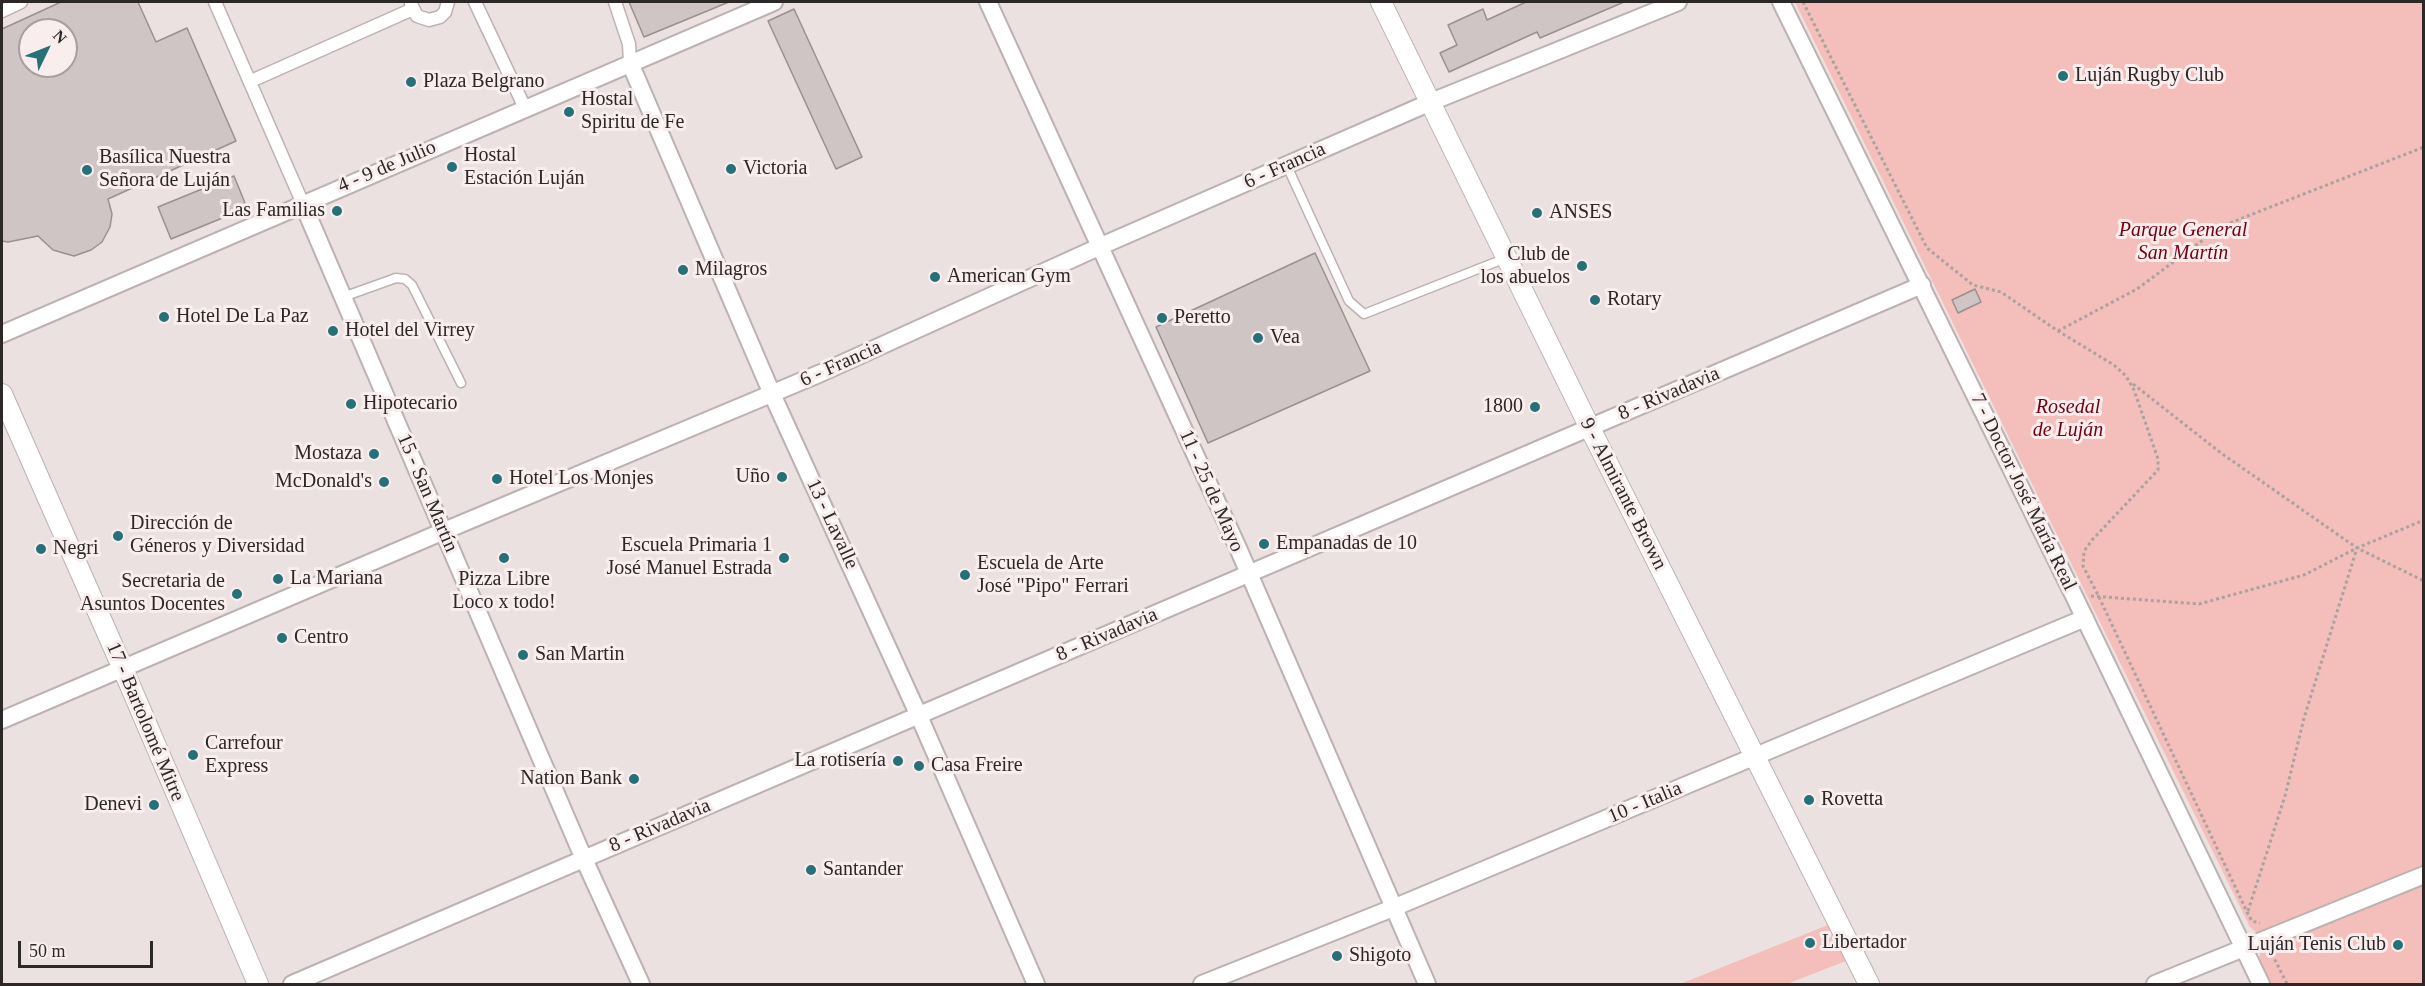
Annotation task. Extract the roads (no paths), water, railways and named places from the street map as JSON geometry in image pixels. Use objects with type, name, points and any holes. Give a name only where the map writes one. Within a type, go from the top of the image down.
[{"type":"street","points":[[2,11],[21,2]]},
{"type":"street","name":"15 - San Martín","points":[[215,2],[251,81],[584,859],[641,984]]},
{"type":"street","points":[[251,81],[412,5],[423,19],[435,20],[445,12],[448,2]]},
{"type":"street","points":[[475,2],[525,108]]},
{"type":"street","points":[[615,2],[629,44],[630,63]]},
{"type":"street","name":"4 - 9 de Julio","points":[[2,334],[774,2]]},
{"type":"street","name":"11 - 25 de Mayo","points":[[988,2],[1249,574],[1427,984]]},
{"type":"street","name":"9 - Almirante Brown","points":[[1381,2],[1590,428],[1869,984]]},
{"type":"street","name":"6 - Francia","points":[[2,720],[772,394],[1101,246],[1431,102],[1678,2]]},
{"type":"street","name":"7 - Doctor José María Real","points":[[1781,2],[2085,618],[2261,984]]},
{"type":"street","name":"13 - Lavalle","points":[[630,63],[772,394],[919,716],[1036,984]]},
{"type":"street","name":"8 - Rivadavia","points":[[292,984],[1922,285]]},
{"type":"street","name":"17 - Bartolomé Mitre","points":[[2,394],[258,984]]},
{"type":"street","name":"10 - Italia","points":[[1203,984],[1393,908],[2085,618]]},
{"type":"street","points":[[2155,984],[2243,949],[2267,932],[2424,875]]},
{"type":"lane","points":[[1287,166],[1349,301],[1364,314],[1507,258]]},
{"type":"lane","points":[[343,297],[396,278],[405,279],[412,285],[461,383]]},
{"type":"place","name":"Luján Rugby Club","points":[[2063,76]]},
{"type":"place","name":"Plaza Belgrano","points":[[411,82]]},
{"type":"place","name":"Hostal Spiritu de Fe","points":[[569,112]]},
{"type":"place","name":"Hostal Estación Luján","points":[[452,167]]},
{"type":"place","name":"Victoria","points":[[731,169]]},
{"type":"place","name":"Basílica Nuestra Señora de Luján","points":[[87,170]]},
{"type":"place","name":"Las Familias","points":[[337,211]]},
{"type":"place","name":"ANSES","points":[[1537,213]]},
{"type":"place","name":"Club de los abuelos","points":[[1582,266]]},
{"type":"place","name":"Milagros","points":[[683,270]]},
{"type":"place","name":"American Gym","points":[[935,277]]},
{"type":"place","name":"Rotary","points":[[1595,300]]},
{"type":"place","name":"Hotel De La Paz","points":[[164,317]]},
{"type":"place","name":"Peretto","points":[[1162,318]]},
{"type":"place","name":"Hotel del Virrey","points":[[333,331]]},
{"type":"place","name":"Vea","points":[[1258,338]]},
{"type":"place","name":"Hipotecario","points":[[351,404]]},
{"type":"place","name":"1800","points":[[1535,407]]},
{"type":"place","name":"Mostaza","points":[[374,454]]},
{"type":"place","name":"Uño","points":[[782,477]]},
{"type":"place","name":"Hotel Los Monjes","points":[[497,479]]},
{"type":"place","name":"McDonald's","points":[[384,482]]},
{"type":"place","name":"Dirección de Géneros y Diversidad","points":[[118,536]]},
{"type":"place","name":"Empanadas de 10","points":[[1264,544]]},
{"type":"place","name":"Negri","points":[[41,549]]},
{"type":"place","name":"Pizza Libre Loco x todo!","points":[[504,558]]},
{"type":"place","name":"Escuela Primaria 1 José Manuel Estrada","points":[[784,558]]},
{"type":"place","name":"Escuela de Arte José \"Pipo\" Ferrari","points":[[965,575]]},
{"type":"place","name":"La Mariana","points":[[278,579]]},
{"type":"place","name":"Secretaria de Asuntos Docentes","points":[[237,594]]},
{"type":"place","name":"Centro","points":[[282,638]]},
{"type":"place","name":"San Martin","points":[[523,655]]},
{"type":"place","name":"Carrefour Express","points":[[193,755]]},
{"type":"place","name":"La rotisería","points":[[898,761]]},
{"type":"place","name":"Casa Freire","points":[[919,766]]},
{"type":"place","name":"Nation Bank","points":[[634,779]]},
{"type":"place","name":"Rovetta","points":[[1809,800]]},
{"type":"place","name":"Denevi","points":[[154,805]]},
{"type":"place","name":"Santander","points":[[811,870]]},
{"type":"place","name":"Libertador","points":[[1810,943]]},
{"type":"place","name":"Luján Tenis Club","points":[[2398,945]]},
{"type":"place","name":"Shigoto","points":[[1337,956]]},
{"type":"park label","name":"Parque General San Martín","points":[[2183,242]]},
{"type":"park label","name":"Rosedal de Luján","points":[[2068,420]]}]
